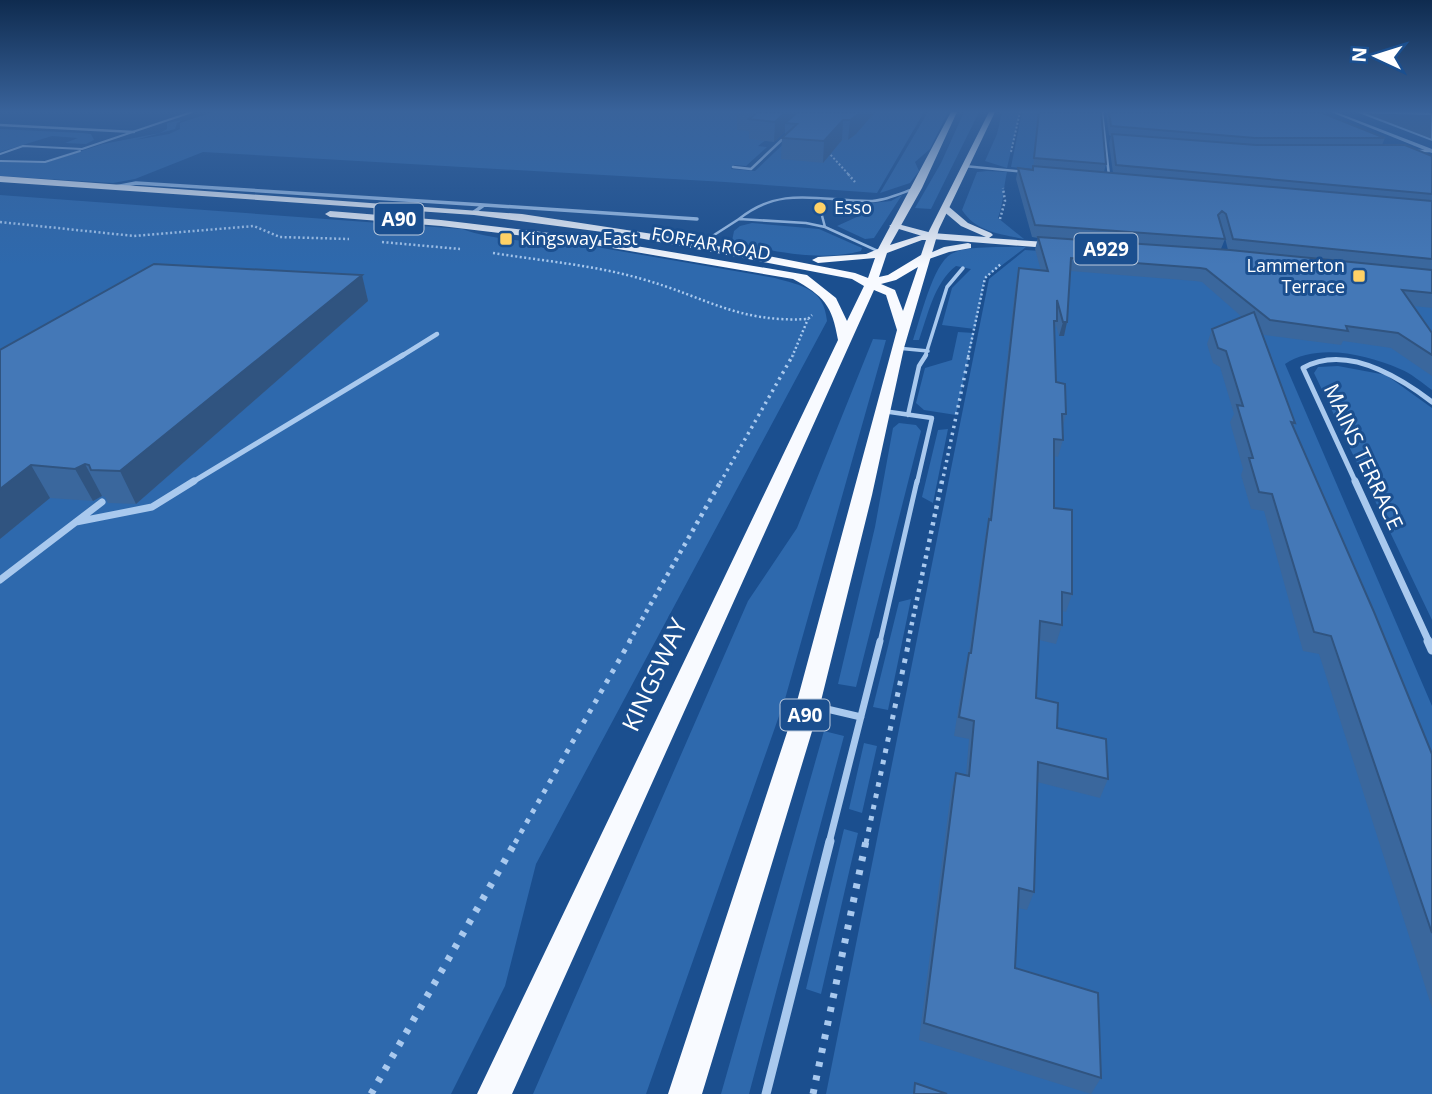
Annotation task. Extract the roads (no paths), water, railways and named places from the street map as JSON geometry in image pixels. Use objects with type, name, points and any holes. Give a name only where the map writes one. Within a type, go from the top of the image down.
[{"type":"highway","points":[[900,339],[891,293],[872,282],[881,253],[929,163]]},
{"type":"highway","points":[[900,339],[932,236],[966,163]]},
{"type":"highway","name":"FORFAR ROAD","points":[[0,179],[542,218],[701,244],[855,276],[872,282]]},
{"type":"highway","name":"FORFAR ROAD","points":[[319,213],[545,235],[858,284],[905,272],[926,257]]},
{"type":"highway","points":[[881,253],[920,237],[932,236]]},
{"type":"highway","name":"A90","points":[[757,255],[833,260],[881,253]]},
{"type":"highway","name":"A90","points":[[796,276],[827,295],[841,314],[845,343]]},
{"type":"highway","name":"KINGSWAY","points":[[494,1094],[872,282]]},
{"type":"highway","name":"A90","points":[[685,1094],[808,705],[863,495],[900,339]]},
{"type":"main road","name":"A929","points":[[945,208],[966,227],[1004,242]]},
{"type":"main road","name":"A929","points":[[894,226],[932,236],[1066,246]]},
{"type":"main road","name":"A929","points":[[926,257],[947,249],[1004,242]]},
{"type":"street","points":[[733,167],[751,169],[757,163]]},
{"type":"street","points":[[1096,179],[1109,180],[1107,163]]},
{"type":"street","points":[[964,166],[1033,172]]},
{"type":"street","name":"FORFAR ROAD","points":[[115,187],[136,183],[697,219]]},
{"type":"street","points":[[474,212],[484,205]]},
{"type":"street","points":[[76,522],[152,507],[437,334]]},
{"type":"street","name":"MAINS TERRACE","points":[[1432,402],[1394,375],[1368,366],[1326,361],[1310,362],[1303,368],[1432,650]]},
{"type":"street","points":[[0,580],[102,502]]},
{"type":"lane","points":[[701,244],[748,209],[789,195],[872,201],[917,188]]},
{"type":"lane","points":[[822,204],[824,198]]},
{"type":"lane","points":[[821,212],[825,227]]},
{"type":"lane","points":[[738,219],[806,223],[825,227],[881,253]]},
{"type":"lane","points":[[908,415],[919,366],[928,351],[947,288],[963,268]]},
{"type":"lane","points":[[900,339],[928,351]]},
{"type":"lane","points":[[766,1094],[861,717],[932,418],[881,411]]},
{"type":"lane","points":[[808,705],[861,717]]},
{"type":"place","name":"Esso","points":[[820,208]]},
{"type":"place","name":"Kingsway East","points":[[506,239]]},
{"type":"place","name":"Lammerton Terrace","points":[[1359,276]]}]
